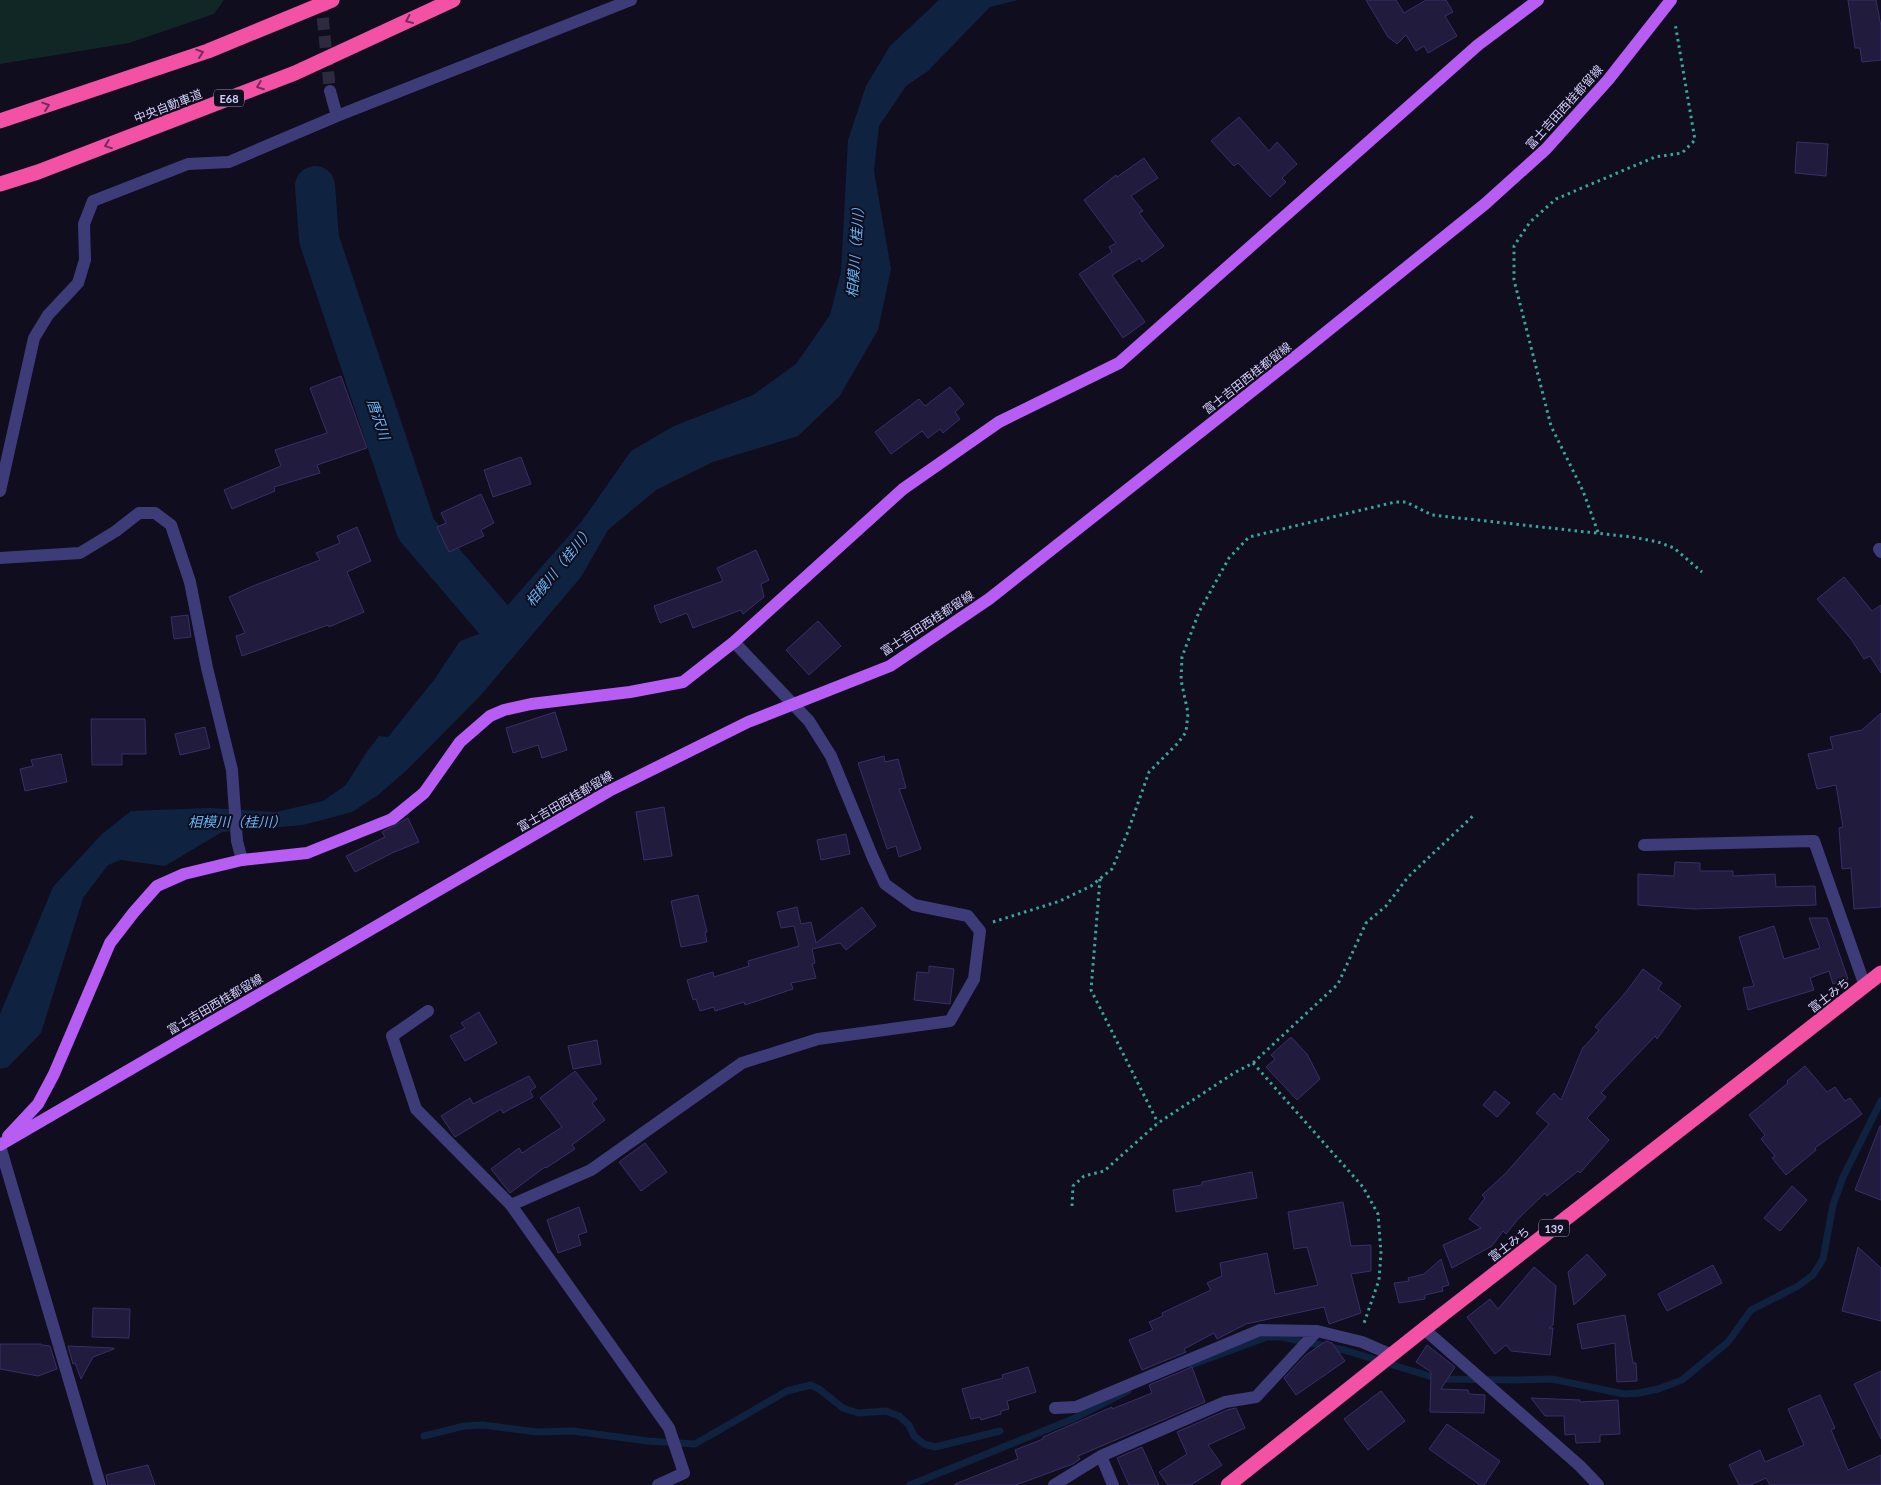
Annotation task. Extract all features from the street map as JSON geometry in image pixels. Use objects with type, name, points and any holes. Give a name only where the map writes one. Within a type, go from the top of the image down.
[{"type":"highway","points":[[0,122],[208,50],[332,0]]},
{"type":"highway","name":"中央自動車道","points":[[0,184],[38,172],[294,73],[453,0]]},
{"type":"highway","name":"富士みち","points":[[1228,1485],[1424,1329],[1881,973]]},
{"type":"main road","points":[[0,1145],[38,1104],[54,1074],[110,943],[134,912],[158,886],[184,874],[242,860],[307,853],[392,819],[424,793],[460,742],[490,716],[504,710],[531,704],[630,692],[683,682],[734,642],[902,489],[999,422],[1119,363],[1478,45],[1538,0]]},
{"type":"main road","name":"富士吉田西桂都留線","points":[[0,1145],[609,791],[748,722],[890,666],[989,599],[1492,198],[1546,150],[1608,80],[1671,0]]},
{"type":"street","points":[[0,491],[34,338],[48,315],[78,283],[85,260],[84,224],[93,201],[188,164],[229,162],[337,116],[631,0]]},
{"type":"street","points":[[330,91],[337,116]]},
{"type":"street","points":[[0,558],[80,553],[116,531],[139,513],[155,513],[171,525],[190,582],[207,668],[232,770],[238,841],[242,860]]},
{"type":"street","points":[[511,1205],[591,1170],[742,1064],[818,1039],[950,1021],[974,979],[980,931],[968,916],[914,905],[885,884],[831,756],[809,721],[734,642]]},
{"type":"street","points":[[1644,844],[1814,841],[1865,986]]},
{"type":"street","points":[[428,1011],[392,1036],[416,1110],[511,1205],[670,1428],[684,1473],[658,1485]]},
{"type":"street","points":[[0,1145],[100,1485]]},
{"type":"street","points":[[1424,1329],[1580,1466],[1598,1485]]},
{"type":"street","points":[[1055,1408],[1076,1407],[1260,1330],[1317,1331],[1358,1341],[1392,1355]]},
{"type":"street","points":[[1054,1485],[1101,1456],[1225,1402],[1256,1397],[1317,1331]]},
{"type":"street","points":[[1101,1456],[1114,1485]]},
{"type":"path","points":[[1598,533],[1583,491],[1551,426],[1514,280],[1514,246],[1530,222],[1556,199],[1655,157],[1682,153],[1695,140],[1674,19]]},
{"type":"path","points":[[991,923],[1060,901],[1091,886],[1112,869],[1127,834],[1149,772],[1178,743],[1186,732],[1188,713],[1181,680],[1182,657],[1199,612],[1228,558],[1249,537],[1395,502],[1406,502],[1432,515],[1598,533],[1658,542],[1674,548],[1702,572]]},
{"type":"path","points":[[1072,1206],[1073,1186],[1084,1176],[1104,1171],[1158,1123],[1234,1073],[1253,1063],[1338,984],[1348,966],[1361,930],[1366,923],[1386,906],[1408,877],[1475,814]]},
{"type":"path","points":[[1100,878],[1092,990],[1158,1123]]},
{"type":"path","points":[[1253,1063],[1363,1187],[1378,1214],[1381,1253],[1379,1280],[1358,1341]]},
{"type":"green space","points":[[0,0],[224,0],[214,14],[129,43],[0,64]]},
{"type":"water","name":"相模川（桂川）","points":[[939,0],[1018,0],[990,7],[928,71],[906,86],[879,126],[874,171],[891,269],[878,330],[839,397],[798,436],[713,462],[656,490],[608,530],[581,577],[481,695],[407,770],[378,795],[352,812],[303,825],[222,832],[165,866],[120,860],[108,865],[83,898],[41,1033],[8,1067],[0,1069],[0,1014],[53,887],[102,834],[131,811],[210,808],[276,812],[323,801],[346,785],[379,736],[388,737],[434,680],[460,641],[484,632],[582,521],[631,451],[674,426],[753,395],[796,364],[830,315],[841,272],[848,140],[866,86],[890,46]]},
{"type":"building","points":[[1366,0],[1396,0],[1404,13],[1426,0],[1446,0],[1453,12],[1445,16],[1457,36],[1428,53],[1424,46],[1416,51],[1406,35],[1397,44],[1388,37]]},
{"type":"building","points":[[1848,0],[1876,0],[1881,26],[1881,60],[1862,62],[1860,48],[1855,48]]},
{"type":"building","points":[[1239,117],[1269,151],[1277,142],[1297,164],[1282,178],[1286,182],[1270,197],[1238,163],[1234,166],[1211,141]]},
{"type":"building","points":[[1797,142],[1828,144],[1826,176],[1795,173]]},
{"type":"building","points":[[1144,158],[1158,178],[1131,196],[1143,211],[1139,213],[1164,246],[1142,262],[1140,258],[1112,275],[1145,322],[1123,338],[1079,274],[1112,252],[1109,247],[1116,243],[1084,200],[1116,175],[1117,177]]},
{"type":"building","points":[[341,376],[367,448],[317,465],[320,473],[274,487],[275,491],[232,509],[224,490],[281,466],[275,450],[327,433],[310,388]]},
{"type":"building","points":[[950,387],[964,404],[955,412],[960,419],[943,433],[940,429],[928,438],[922,431],[891,454],[875,432],[919,399],[925,406]]},
{"type":"building","points":[[521,457],[531,484],[493,497],[484,470]]},
{"type":"building","points":[[481,494],[494,523],[481,530],[484,536],[449,552],[437,527],[446,523],[441,513]]},
{"type":"building","points":[[357,527],[371,561],[347,572],[364,612],[329,627],[328,625],[242,656],[236,636],[245,633],[229,597],[320,560],[316,553],[340,543],[337,536]]},
{"type":"building","points":[[756,550],[769,580],[761,584],[764,597],[743,614],[741,610],[693,628],[687,613],[660,623],[654,606],[723,581],[717,568]]},
{"type":"building","points":[[1844,577],[1872,611],[1881,605],[1881,673],[1870,656],[1864,659],[1851,639],[1817,599]]},
{"type":"building","points":[[188,615],[191,637],[174,639],[171,617]]},
{"type":"building","points":[[818,621],[841,646],[809,675],[786,650]]},
{"type":"building","points":[[555,712],[567,750],[542,758],[538,745],[513,753],[506,728]]},
{"type":"building","points":[[1881,713],[1881,907],[1854,909],[1851,868],[1842,869],[1839,828],[1843,827],[1836,785],[1817,789],[1808,754],[1833,749],[1830,737],[1862,730]]},
{"type":"building","points":[[91,719],[145,719],[146,754],[122,754],[122,765],[92,765]]},
{"type":"building","points":[[205,727],[210,748],[180,755],[175,734]]},
{"type":"building","points":[[61,754],[67,782],[25,791],[20,769],[33,766],[31,760]]},
{"type":"building","points":[[884,756],[885,762],[898,759],[906,788],[899,789],[921,849],[899,857],[896,846],[887,849],[858,763]]},
{"type":"building","points":[[664,807],[672,856],[644,860],[636,812]]},
{"type":"building","points":[[408,818],[419,842],[355,872],[346,856],[385,837],[382,832]]},
{"type":"building","points":[[846,834],[850,854],[821,860],[817,840]]},
{"type":"building","points":[[1675,862],[1700,863],[1700,871],[1733,871],[1733,876],[1775,874],[1776,887],[1815,886],[1816,905],[1695,909],[1638,905],[1638,874],[1674,876]]},
{"type":"building","points":[[698,895],[707,932],[705,932],[707,942],[681,947],[671,901]]},
{"type":"building","points":[[797,907],[801,924],[811,922],[816,943],[862,907],[876,926],[846,950],[840,943],[812,949],[815,963],[812,964],[816,978],[791,983],[793,989],[745,1005],[744,1002],[715,1011],[714,1007],[700,1011],[696,999],[693,1000],[687,980],[713,972],[714,977],[749,966],[748,961],[799,946],[794,926],[781,928],[777,912]]},
{"type":"building","points":[[1809,918],[1827,918],[1848,979],[1833,984],[1829,971],[1810,978],[1814,990],[1748,1010],[1743,988],[1754,986],[1739,937],[1774,926],[1784,959],[1820,948]]},
{"type":"building","points":[[929,966],[954,969],[950,1004],[914,1000],[917,972],[929,973]]},
{"type":"building","points":[[1643,969],[1662,983],[1658,989],[1681,1006],[1657,1039],[1655,1036],[1601,1093],[1606,1097],[1587,1118],[1609,1140],[1580,1173],[1578,1171],[1547,1196],[1545,1193],[1519,1218],[1506,1234],[1503,1231],[1492,1246],[1452,1268],[1443,1245],[1481,1228],[1469,1219],[1485,1198],[1482,1195],[1505,1174],[1549,1124],[1536,1113],[1554,1093],[1561,1100],[1583,1047],[1599,1030],[1595,1027],[1626,992]]},
{"type":"building","points":[[479,1012],[497,1043],[465,1061],[450,1036],[465,1028],[461,1023]]},
{"type":"building","points":[[1291,1037],[1307,1054],[1320,1079],[1297,1100],[1266,1067],[1275,1059],[1271,1055]]},
{"type":"building","points":[[597,1040],[601,1064],[573,1069],[568,1046]]},
{"type":"building","points":[[1805,1066],[1827,1092],[1835,1087],[1845,1101],[1850,1098],[1862,1114],[1815,1148],[1816,1150],[1786,1175],[1772,1158],[1775,1156],[1761,1139],[1765,1135],[1749,1115],[1788,1083],[1787,1081]]},
{"type":"building","points":[[575,1071],[597,1099],[592,1103],[605,1120],[572,1145],[575,1149],[545,1167],[510,1193],[491,1169],[519,1148],[522,1153],[562,1127],[540,1098]]},
{"type":"building","points":[[529,1076],[536,1087],[530,1091],[533,1097],[503,1113],[501,1109],[455,1137],[441,1116],[470,1098],[473,1104]]},
{"type":"building","points":[[1495,1091],[1510,1103],[1497,1117],[1483,1105]]},
{"type":"building","points":[[1881,1126],[1881,1200],[1855,1190]]},
{"type":"building","points":[[645,1143],[667,1172],[641,1191],[619,1162]]},
{"type":"building","points":[[1252,1172],[1257,1198],[1176,1212],[1173,1190],[1202,1185],[1202,1182]]},
{"type":"building","points":[[1792,1186],[1807,1200],[1780,1231],[1764,1218]]},
{"type":"building","points":[[1343,1202],[1351,1246],[1371,1245],[1371,1271],[1351,1274],[1361,1313],[1329,1324],[1324,1307],[1246,1324],[1217,1339],[1214,1333],[1184,1349],[1186,1352],[1142,1370],[1129,1340],[1153,1330],[1149,1322],[1163,1316],[1162,1313],[1211,1290],[1207,1283],[1222,1276],[1220,1263],[1267,1253],[1275,1294],[1318,1285],[1307,1247],[1294,1249],[1288,1212]]},
{"type":"building","points":[[579,1207],[587,1232],[578,1235],[581,1245],[558,1253],[547,1220]]},
{"type":"building","points":[[1858,1247],[1881,1268],[1881,1321],[1842,1311]]},
{"type":"building","points":[[1587,1254],[1606,1275],[1574,1305],[1568,1272]]},
{"type":"building","points":[[1441,1259],[1449,1285],[1442,1287],[1443,1291],[1425,1295],[1425,1299],[1399,1303],[1394,1283],[1409,1281],[1408,1278],[1424,1274]]},
{"type":"building","points":[[1713,1265],[1722,1283],[1667,1311],[1658,1294]]},
{"type":"building","points":[[1534,1267],[1556,1286],[1553,1325],[1549,1328],[1553,1328],[1550,1355],[1511,1351],[1506,1345],[1495,1354],[1467,1317],[1490,1299],[1498,1309]]},
{"type":"building","points":[[93,1308],[130,1309],[129,1338],[92,1337]]},
{"type":"building","points":[[1625,1315],[1633,1363],[1636,1363],[1637,1381],[1617,1382],[1615,1343],[1582,1349],[1577,1324]]},
{"type":"building","points":[[1326,1341],[1332,1343],[1345,1361],[1296,1395],[1284,1378],[1306,1355]]},
{"type":"building","points":[[0,1344],[41,1344],[50,1346],[57,1369],[38,1376],[0,1369]]},
{"type":"building","points":[[1427,1345],[1455,1367],[1441,1389],[1468,1390],[1469,1394],[1485,1395],[1484,1413],[1430,1412],[1431,1372],[1416,1362]]},
{"type":"building","points":[[68,1346],[114,1349],[93,1357],[81,1379],[75,1363],[73,1364]]},
{"type":"building","points":[[1028,1367],[1036,1392],[1007,1401],[1009,1409],[1001,1411],[1001,1414],[981,1420],[980,1417],[971,1419],[962,1389],[1003,1378],[1002,1375]]},
{"type":"building","points":[[1192,1367],[1205,1402],[1078,1456],[1080,1459],[1073,1464],[1016,1485],[955,1485],[1018,1459],[1015,1450],[1112,1407],[1112,1409],[1152,1393],[1149,1385]]},
{"type":"building","points":[[1881,1371],[1881,1439],[1854,1384]]},
{"type":"building","points":[[1381,1391],[1405,1421],[1368,1450],[1344,1419]]},
{"type":"building","points":[[1820,1395],[1835,1428],[1831,1430],[1848,1470],[1881,1455],[1881,1485],[1770,1485],[1766,1478],[1750,1485],[1739,1485],[1729,1465],[1760,1450],[1765,1462],[1804,1445],[1788,1409]]},
{"type":"building","points":[[1531,1398],[1580,1400],[1580,1402],[1618,1400],[1620,1434],[1600,1435],[1600,1442],[1576,1443],[1575,1434],[1565,1435],[1564,1416],[1545,1416]]},
{"type":"building","points":[[1236,1408],[1245,1428],[1208,1445],[1222,1465],[1191,1485],[1168,1485],[1159,1472],[1187,1454],[1177,1432],[1227,1410]]},
{"type":"building","points":[[1447,1424],[1500,1461],[1484,1485],[1480,1485],[1429,1449]]},
{"type":"building","points":[[1142,1447],[1159,1485],[1129,1485],[1117,1458]]},
{"type":"building","points":[[148,1465],[155,1485],[108,1485],[106,1475]]},
{"type":"waterway","name":"唐沢川","points":[[315,186],[319,239],[416,529],[499,626]]},
{"type":"waterway","points":[[1191,1365],[1267,1337],[1282,1337],[1344,1350],[1439,1379],[1552,1379],[1624,1394],[1658,1389],[1682,1380],[1728,1342],[1751,1310],[1798,1286],[1813,1275],[1823,1259],[1833,1205],[1843,1177],[1881,1101]]},
{"type":"waterway","points":[[424,1436],[464,1426],[483,1425],[537,1432],[573,1431],[648,1441],[695,1444],[787,1391],[811,1385],[843,1408],[858,1413],[886,1411],[899,1416],[909,1425],[914,1436],[924,1444],[935,1447],[1000,1431]]},
{"type":"waterway","points":[[910,1485],[1075,1418],[1128,1391]]},
{"type":"tunnel","points":[[321,0],[330,91]]}]
